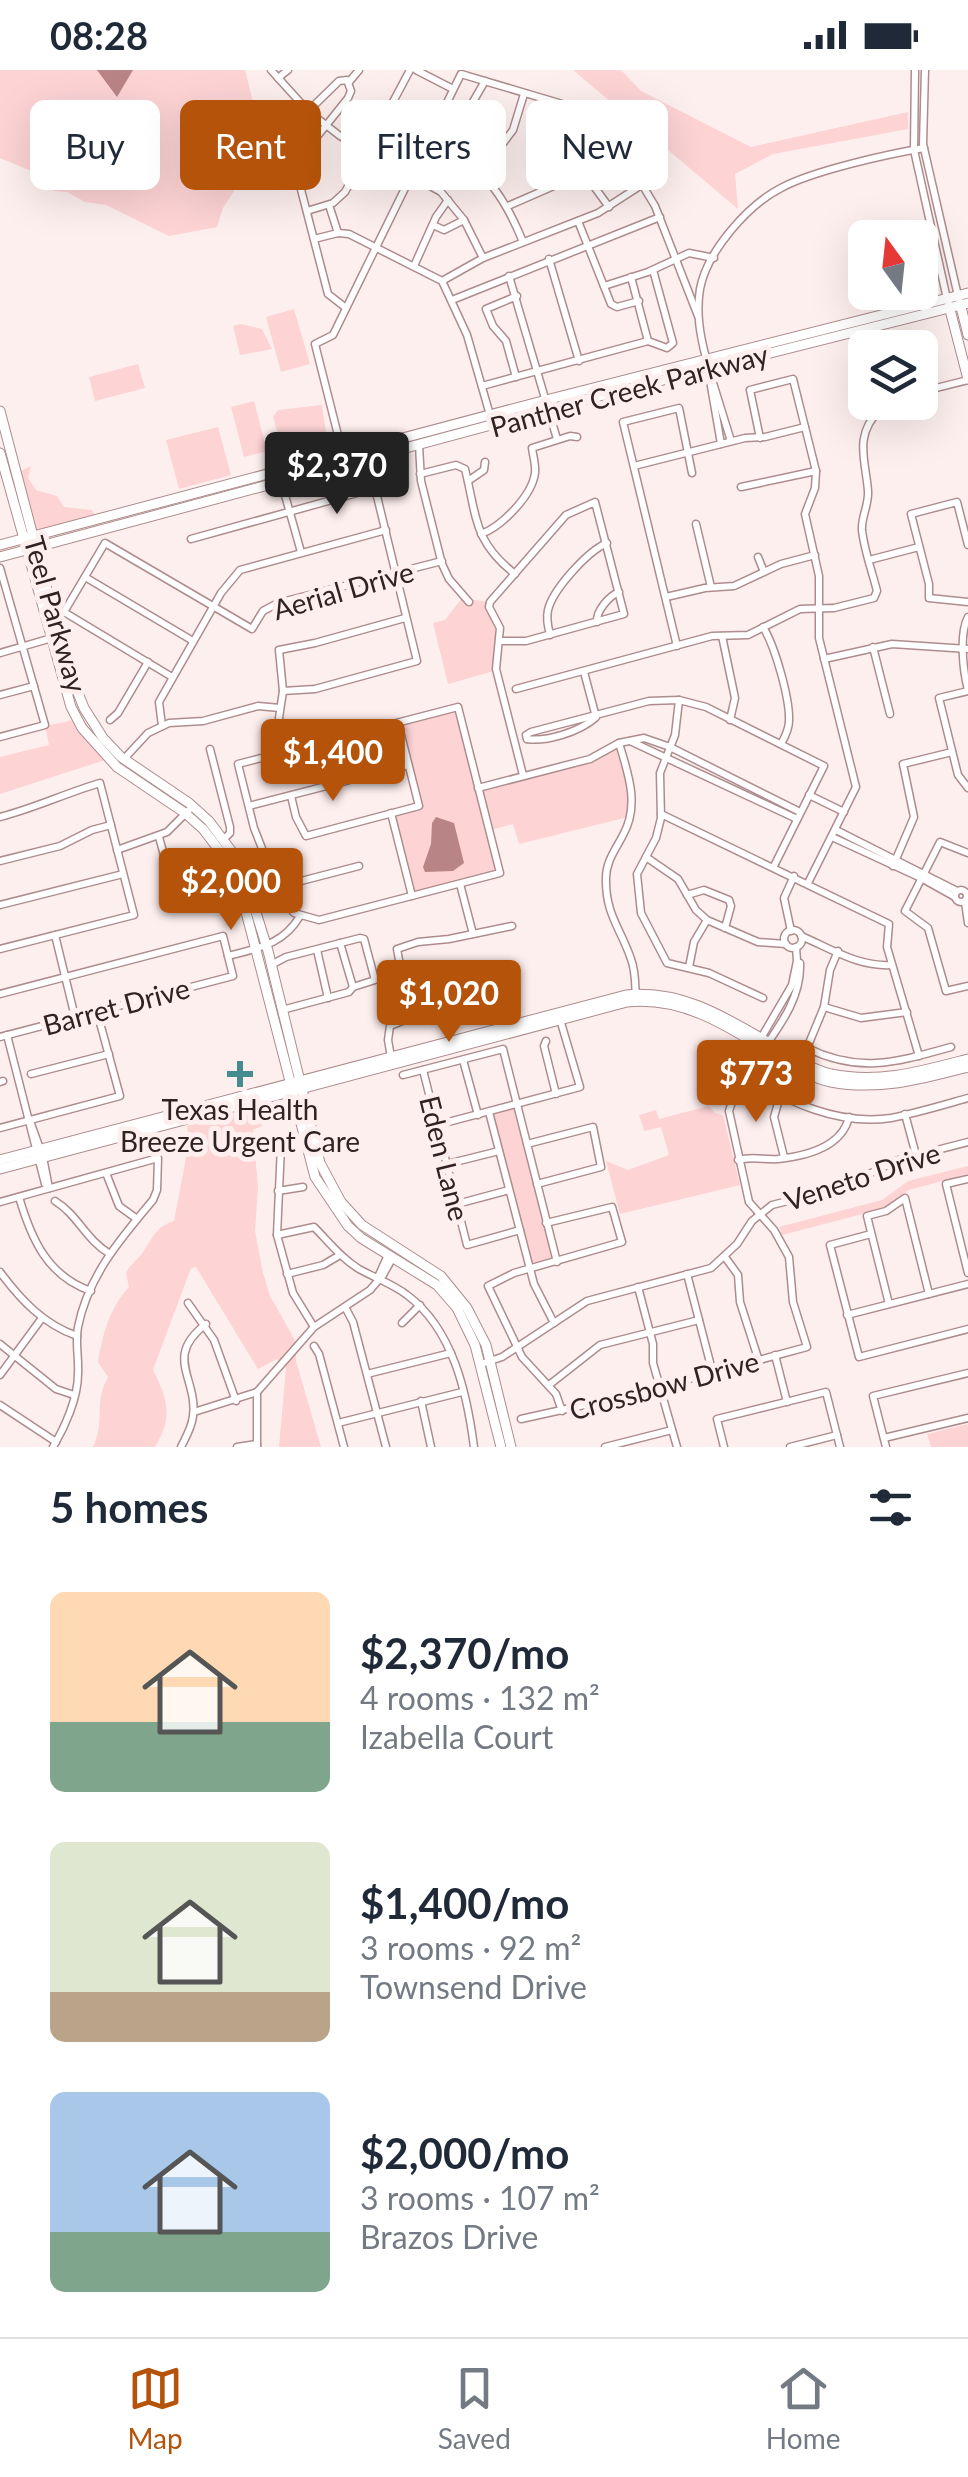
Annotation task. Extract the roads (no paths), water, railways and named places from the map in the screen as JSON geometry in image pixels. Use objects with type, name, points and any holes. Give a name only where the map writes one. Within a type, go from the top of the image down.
[{"type":"main road","name":"Panther Creek Parkway","points":[[1,564],[29,547],[179,502],[959,301]]},
{"type":"main road","points":[[959,301],[968,334]]},
{"type":"main road","points":[[959,301],[968,380]]},
{"type":"main road","name":"Teel Parkway","points":[[0,411],[29,547],[55,638],[84,708],[120,763],[189,810],[224,840],[266,946],[276,1011]]},
{"type":"main road","name":"Panther Creek Parkway","points":[[280,476],[344,455],[418,440]]},
{"type":"main road","name":"Teel Parkway","points":[[0,452],[34,538]]},
{"type":"main road","name":"Panther Creek Parkway","points":[[29,547],[34,538],[102,524]]},
{"type":"main road","name":"Panther Creek Parkway","points":[[0,545],[29,547]]},
{"type":"main road","name":"Teel Parkway","points":[[189,810],[236,866],[313,1156],[315,1177],[361,1238],[424,1264],[456,1291],[480,1330],[501,1447]]},
{"type":"main road","points":[[0,1168],[39,1154],[594,1005],[636,998],[691,1010],[822,1072],[858,1078],[903,1076],[968,1060]]},
{"type":"main road","points":[[762,1043],[820,1078],[858,1085],[905,1083],[968,1067]]},
{"type":"main road","points":[[0,1160],[39,1154]]},
{"type":"main road","name":"Teel Parkway","points":[[485,1360],[510,1447]]},
{"type":"street","points":[[271,70],[298,100]]},
{"type":"street","points":[[278,78],[288,70]]},
{"type":"street","points":[[321,132],[350,94],[349,82],[359,70]]},
{"type":"street","points":[[396,100],[413,70],[451,88]]},
{"type":"street","points":[[916,70],[914,150],[959,301]]},
{"type":"street","points":[[926,70],[922,108],[924,148],[959,301]]},
{"type":"street","points":[[445,100],[460,74],[553,100]]},
{"type":"street","points":[[319,100],[339,81],[349,82]]},
{"type":"street","points":[[475,100],[485,81]]},
{"type":"street","points":[[506,139],[513,130],[524,94]]},
{"type":"street","points":[[321,122],[341,136]]},
{"type":"street","points":[[698,316],[700,291],[714,258],[746,212],[784,186],[924,148]]},
{"type":"street","points":[[302,190],[329,296],[346,308]]},
{"type":"street","points":[[307,211],[329,205],[346,190]]},
{"type":"street","points":[[344,455],[314,344],[331,338],[403,190]]},
{"type":"street","points":[[435,190],[464,220],[483,258]]},
{"type":"street","points":[[496,190],[508,206],[523,242]]},
{"type":"street","points":[[508,206],[544,190]]},
{"type":"street","points":[[595,190],[609,207]]},
{"type":"street","points":[[442,281],[483,258],[609,207],[634,190]]},
{"type":"street","points":[[646,190],[698,316],[721,444]]},
{"type":"street","points":[[414,266],[448,200]]},
{"type":"street","points":[[329,205],[338,233]]},
{"type":"street","points":[[452,300],[660,217]]},
{"type":"street","points":[[433,225],[447,229],[464,220]]},
{"type":"street","points":[[578,221],[615,307],[640,302]]},
{"type":"street","points":[[314,239],[349,234],[442,281],[468,335],[491,420]]},
{"type":"street","points":[[604,286],[697,252],[714,258]]},
{"type":"street","points":[[549,259],[579,361]]},
{"type":"street","points":[[482,386],[648,341],[667,348],[672,344],[653,270]]},
{"type":"street","points":[[509,276],[518,296],[557,440]]},
{"type":"street","points":[[631,278],[648,341]]},
{"type":"street","points":[[690,292],[700,291]]},
{"type":"street","points":[[516,378],[506,341],[492,326],[486,310],[518,296]]},
{"type":"street","points":[[707,364],[731,441]]},
{"type":"street","points":[[760,438],[750,390],[793,380],[816,471],[815,488],[805,513],[819,576],[818,638],[856,787],[808,883]]},
{"type":"street","points":[[938,388],[968,380]]},
{"type":"street","points":[[677,646],[623,422],[678,408],[692,473]]},
{"type":"street","points":[[715,420],[726,418]]},
{"type":"street","points":[[516,689],[677,646],[722,636],[745,636],[796,610],[836,607],[876,595],[862,528],[868,500],[861,460],[872,420]]},
{"type":"street","points":[[634,466],[806,427]]},
{"type":"street","points":[[480,534],[498,525],[530,486],[536,469],[532,448],[577,437]]},
{"type":"street","points":[[418,440],[420,474],[442,561],[449,579],[470,602]]},
{"type":"street","points":[[468,481],[484,470],[485,462]]},
{"type":"street","points":[[420,474],[462,466],[480,534],[489,552],[515,574]]},
{"type":"street","points":[[741,487],[816,471]]},
{"type":"street","points":[[280,476],[301,552]]},
{"type":"street","points":[[191,539],[376,488],[417,661],[315,689],[282,691]]},
{"type":"street","points":[[500,642],[509,644],[550,635],[624,614],[607,542],[592,500],[566,515],[489,607],[500,628],[495,660],[523,776]]},
{"type":"street","points":[[968,545],[957,502],[911,514],[929,598],[968,602]]},
{"type":"street","points":[[696,524],[711,587]]},
{"type":"street","points":[[162,726],[159,702],[213,607],[240,570],[386,530]]},
{"type":"street","points":[[550,635],[546,620],[553,596],[590,552],[607,542]]},
{"type":"street","points":[[172,677],[64,612],[105,543],[213,607]]},
{"type":"street","points":[[869,560],[920,547]]},
{"type":"street","points":[[666,596],[734,586],[781,564],[815,554]]},
{"type":"street","points":[[758,557],[764,572]]},
{"type":"street","name":"Aerial Drive","points":[[213,607],[252,629],[262,611],[278,603],[442,561]]},
{"type":"street","points":[[0,737],[45,725],[1,564]]},
{"type":"street","points":[[85,578],[193,641]]},
{"type":"street","points":[[597,622],[598,613],[619,592]]},
{"type":"street","points":[[0,610],[12,607]]},
{"type":"street","points":[[968,617],[962,633],[967,648],[968,690],[939,698],[958,775],[968,788]]},
{"type":"street","points":[[286,752],[280,730],[279,650],[315,644],[405,618]]},
{"type":"street","points":[[764,627],[789,715],[781,744]]},
{"type":"street","points":[[722,636],[735,698],[730,720]]},
{"type":"street","points":[[0,652],[55,638]]},
{"type":"street","points":[[824,659],[900,644],[967,648]]},
{"type":"street","points":[[874,647],[890,714]]},
{"type":"street","points":[[110,720],[118,714],[148,662]]},
{"type":"street","points":[[584,672],[596,717]]},
{"type":"street","points":[[0,694],[34,686]]},
{"type":"street","points":[[679,700],[660,772],[661,814],[656,838],[637,874],[640,912],[664,960],[763,998]]},
{"type":"street","points":[[596,717],[581,728],[527,739],[531,732],[557,725],[649,702],[679,700],[702,706],[824,766],[774,866]]},
{"type":"street","points":[[120,763],[148,733],[162,726],[258,706],[280,708]]},
{"type":"street","points":[[458,708],[500,873],[318,920],[300,916],[288,909],[278,887],[238,764],[398,723],[458,708]]},
{"type":"street","points":[[291,796],[306,836],[419,806],[398,723]]},
{"type":"street","points":[[557,725],[560,734]]},
{"type":"street","points":[[478,788],[600,755],[619,743],[644,738],[798,816]]},
{"type":"street","points":[[619,743],[631,787],[632,809],[626,830],[610,857],[606,879],[610,916],[634,968],[636,998]]},
{"type":"street","points":[[210,749],[230,827],[224,840]]},
{"type":"street","points":[[895,863],[914,817],[903,764],[952,752]]},
{"type":"street","points":[[249,806],[408,765]]},
{"type":"street","points":[[0,816],[44,805],[68,792],[100,783],[134,916],[0,949]]},
{"type":"street","points":[[809,795],[844,812]]},
{"type":"street","points":[[117,850],[159,837],[189,810]]},
{"type":"street","points":[[391,813],[412,896]]},
{"type":"street","points":[[661,814],[889,924],[886,935],[892,964],[918,1056]]},
{"type":"street","points":[[0,860],[60,846],[111,825]]},
{"type":"street","points":[[834,833],[963,898],[968,923]]},
{"type":"street","points":[[159,837],[176,899]]},
{"type":"street","points":[[968,853],[940,842],[904,912],[928,928],[946,991],[968,986]]},
{"type":"street","points":[[236,866],[264,852]]},
{"type":"street","points":[[646,857],[670,871],[707,920],[725,928],[758,942],[816,942],[871,966],[892,964]]},
{"type":"street","points":[[278,887],[358,866]]},
{"type":"street","points":[[0,906],[123,874]]},
{"type":"street","points":[[485,1360],[514,1349],[587,1301],[711,1268],[725,1257],[758,1215],[749,1202],[738,1160],[729,1103],[742,1074],[788,1002],[799,942],[784,898],[794,876]]},
{"type":"street","points":[[460,884],[472,934]]},
{"type":"street","points":[[687,895],[704,890],[729,900],[725,928]]},
{"type":"street","points":[[0,994],[223,936],[228,956],[255,949],[285,936],[300,916]]},
{"type":"street","points":[[688,966],[694,942],[707,920]]},
{"type":"street","points":[[421,1014],[404,985],[397,948],[512,926]]},
{"type":"street","points":[[786,943],[786,934],[792,930]]},
{"type":"street","points":[[55,936],[76,1017]]},
{"type":"street","points":[[271,965],[286,957],[364,939],[375,980],[349,992],[276,1011]]},
{"type":"street","points":[[340,943],[353,987]]},
{"type":"street","points":[[316,950],[328,998]]},
{"type":"street","points":[[838,951],[830,970],[824,1006],[807,1048],[846,1063],[886,1063],[952,1047]]},
{"type":"street","name":"Barret Drive","points":[[4,1036],[233,976],[228,956]]},
{"type":"street","points":[[392,1060],[390,1026],[455,1000],[467,1000]]},
{"type":"street","points":[[824,1006],[862,1018],[907,1012]]},
{"type":"street","points":[[0,1128],[120,1096],[97,1012]]},
{"type":"street","points":[[437,1126],[580,1087],[561,1014]]},
{"type":"street","points":[[4,1036],[29,1120],[34,1124],[45,1184],[50,1188]]},
{"type":"street","points":[[546,1041],[556,1094]]},
{"type":"street","points":[[404,1075],[503,1050],[557,1262]]},
{"type":"street","points":[[31,1074],[108,1054]]},
{"type":"street","points":[[463,1060],[478,1115]]},
{"type":"street","name":"Eden Lane","points":[[423,1070],[468,1245],[520,1230]]},
{"type":"street","points":[[742,1074],[812,1109],[849,1117],[876,1119],[968,1098]]},
{"type":"street","points":[[780,1096],[774,1117],[784,1158]]},
{"type":"street","points":[[489,1112],[530,1269],[540,1300],[554,1322]]},
{"type":"street","points":[[906,1114],[916,1155]]},
{"type":"street","points":[[738,1160],[784,1158],[834,1142],[846,1129],[849,1117]]},
{"type":"street","points":[[526,1144],[593,1127],[602,1166],[536,1184]]},
{"type":"street","name":"Veneto Drive","points":[[758,1215],[772,1205],[840,1188],[886,1164],[968,1142]]},
{"type":"street","points":[[281,1146],[277,1235],[286,1274],[314,1327]]},
{"type":"street","points":[[447,1164],[499,1151]]},
{"type":"street","points":[[0,1202],[158,1158],[158,1190],[110,1254],[90,1291],[77,1336],[79,1376],[54,1444],[0,1405]]},
{"type":"street","points":[[106,1173],[113,1198],[137,1219]]},
{"type":"street","points":[[968,1179],[946,1184],[968,1274]]},
{"type":"street","points":[[278,1192],[303,1187]]},
{"type":"street","points":[[457,1204],[509,1190]]},
{"type":"street","points":[[19,1196],[36,1245],[52,1267],[73,1285],[90,1291]]},
{"type":"street","points":[[889,1304],[867,1216],[886,1211],[904,1198],[930,1294]]},
{"type":"street","points":[[55,1202],[70,1211],[86,1236],[110,1254]]},
{"type":"street","points":[[546,1223],[612,1206],[622,1244],[530,1269],[488,1286],[514,1349],[549,1385],[562,1412]]},
{"type":"street","name":"Crossbow Drive","points":[[520,1420],[660,1388],[807,1347],[793,1302],[789,1256],[774,1230],[758,1215]]},
{"type":"street","points":[[277,1235],[314,1227],[340,1255],[420,1305],[438,1326],[451,1353],[474,1447]]},
{"type":"street","points":[[871,1234],[830,1244],[859,1358],[968,1328]]},
{"type":"street","points":[[194,1412],[257,1392],[314,1327],[370,1290],[393,1252]]},
{"type":"street","points":[[286,1274],[323,1266],[340,1255]]},
{"type":"street","points":[[725,1257],[738,1275],[740,1302],[758,1358]]},
{"type":"street","points":[[0,1272],[42,1318],[77,1336]]},
{"type":"street","points":[[687,1274],[713,1374]]},
{"type":"street","points":[[847,1315],[968,1284]]},
{"type":"street","points":[[638,1287],[677,1447]]},
{"type":"street","points":[[188,1303],[206,1324],[236,1401]]},
{"type":"street","points":[[402,1323],[420,1305]]},
{"type":"street","points":[[345,1308],[368,1374],[386,1447]]},
{"type":"street","points":[[0,1376],[42,1318]]},
{"type":"street","points":[[549,1385],[600,1345],[699,1320]]},
{"type":"street","points":[[181,1447],[194,1412],[183,1355],[188,1342],[206,1324]]},
{"type":"street","points":[[0,1344],[56,1388],[74,1395]]},
{"type":"street","points":[[314,1346],[320,1354],[344,1447]]},
{"type":"street","points":[[368,1374],[451,1353]]},
{"type":"street","points":[[775,1356],[787,1402]]},
{"type":"street","points":[[968,1373],[873,1396],[885,1443],[968,1418]]},
{"type":"street","points":[[238,1447],[257,1446],[257,1392]]},
{"type":"street","points":[[338,1423],[462,1392]]},
{"type":"street","points":[[724,1447],[717,1419],[826,1392],[840,1447]]},
{"type":"street","points":[[421,1401],[431,1447]]},
{"type":"street","points":[[605,1447],[672,1430]]},
{"type":"street","points":[[790,1447],[837,1435]]},
{"type":"place","name":"Texas Health Breeze Urgent Care","points":[[240,1074]]}]
